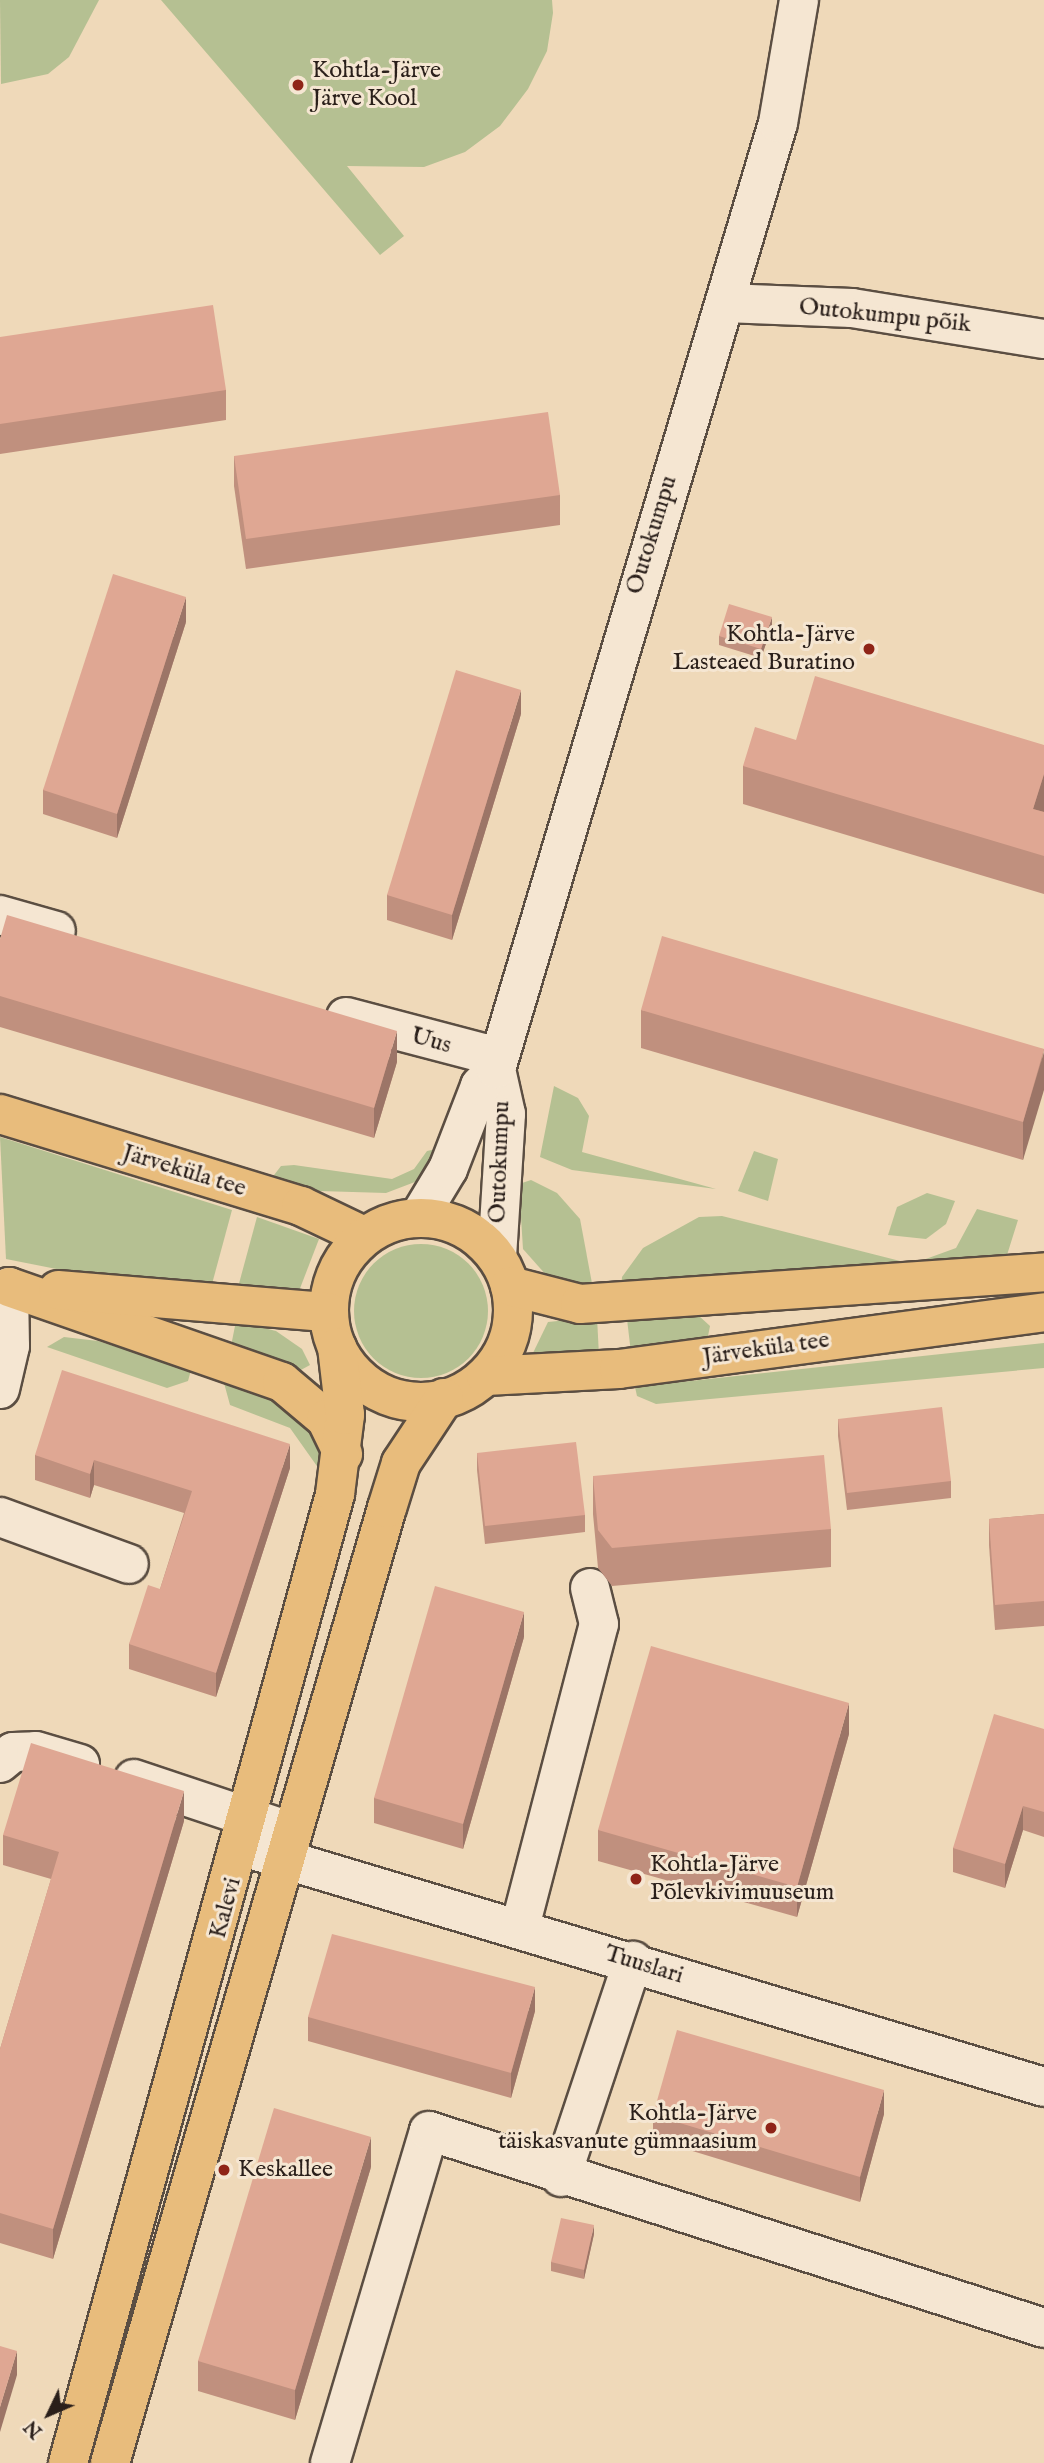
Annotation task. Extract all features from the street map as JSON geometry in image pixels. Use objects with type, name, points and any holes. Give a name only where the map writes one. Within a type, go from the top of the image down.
[{"type":"main road","name":"Järveküla tee","points":[[0,1114],[301,1206],[365,1236]]},
{"type":"main road","points":[[504,1272],[510,1328],[486,1376],[444,1398],[397,1399],[368,1386],[332,1330],[332,1283],[365,1236],[419,1217],[474,1234],[504,1272],[580,1304],[1044,1272]]},
{"type":"main road","points":[[4,1286],[332,1330]]},
{"type":"main road","points":[[4,1286],[282,1382],[326,1419],[343,1455]]},
{"type":"main road","name":"Järveküla tee","points":[[486,1376],[619,1369],[1044,1312]]},
{"type":"main road","name":"Kalevi","points":[[68,2463],[246,1832],[343,1455],[332,1330]]},
{"type":"main road","name":"Kalevi","points":[[110,2463],[401,1463],[444,1398]]},
{"type":"street","name":"Outokumpu","points":[[419,1217],[448,1168],[480,1086],[498,1063],[778,122],[799,0]]},
{"type":"street","name":"Outokumpu põik","points":[[725,303],[852,308],[1044,339]]},
{"type":"street","points":[[0,915],[89,941]]},
{"type":"street","name":"Uus","points":[[309,1006],[498,1063]]},
{"type":"street","name":"Outokumpu","points":[[498,1063],[506,1114],[504,1272]]},
{"type":"street","points":[[0,1389],[10,1346],[4,1286]]},
{"type":"street","points":[[0,1517],[129,1564]]},
{"type":"street","points":[[520,1927],[599,1625],[590,1588]]},
{"type":"street","name":"Tuuslari","points":[[0,1763],[13,1752],[36,1751],[246,1832],[520,1927],[1044,2087]]},
{"type":"street","points":[[561,2177],[633,1962]]},
{"type":"street","points":[[330,2463],[429,2131],[561,2177],[1044,2328]]},
{"type":"green space","points":[[0,0],[99,0],[69,57],[48,74],[1,84]]},
{"type":"green space","points":[[161,0],[552,0],[553,13],[547,51],[528,89],[500,126],[465,152],[424,167],[347,166],[404,236],[380,255]]},
{"type":"green space","points":[[554,1086],[578,1098],[589,1116],[582,1152],[716,1189],[572,1170],[540,1157]]},
{"type":"green space","points":[[0,1137],[232,1210],[212,1284],[102,1278],[6,1259]]},
{"type":"green space","points":[[441,1148],[428,1177],[386,1193],[319,1191],[271,1179],[281,1166],[294,1165],[392,1179],[414,1169],[427,1151]]},
{"type":"green space","points":[[754,1151],[778,1159],[768,1201],[738,1191]]},
{"type":"green space","points":[[531,1180],[557,1193],[580,1219],[594,1294],[547,1276],[523,1249],[519,1184]]},
{"type":"green space","points":[[927,1193],[955,1201],[946,1224],[926,1239],[888,1235],[897,1207]]},
{"type":"green space","points":[[977,1209],[1018,1220],[1007,1255],[993,1265],[621,1291],[622,1277],[643,1248],[699,1217],[722,1216],[912,1264],[956,1248]]},
{"type":"green space","points":[[257,1217],[319,1239],[299,1291],[237,1291]]},
{"type":"green space","points":[[421,1244],[447,1249],[469,1263],[483,1285],[488,1311],[483,1337],[469,1359],[447,1373],[421,1378],[395,1373],[373,1359],[359,1337],[354,1311],[359,1285],[373,1263],[395,1249]]},
{"type":"green space","points":[[698,1315],[710,1326],[707,1341],[631,1353],[627,1319]]},
{"type":"green space","points":[[597,1317],[599,1356],[532,1355],[548,1322]]},
{"type":"green space","points":[[236,1321],[276,1331],[302,1349],[310,1365],[299,1371],[230,1351]]},
{"type":"green space","points":[[64,1337],[98,1341],[191,1370],[188,1381],[167,1388],[47,1347]]},
{"type":"green space","points":[[1044,1343],[1044,1368],[656,1404],[637,1396],[635,1387]]},
{"type":"green space","points":[[224,1383],[282,1400],[311,1425],[326,1456],[319,1469],[290,1428],[230,1405]]},
{"type":"building","points":[[213,305],[226,390],[0,424],[0,337]]},
{"type":"building","points":[[548,412],[560,495],[246,539],[234,456]]},
{"type":"building","points":[[113,574],[186,597],[117,814],[43,790]]},
{"type":"building","points":[[729,604],[772,617],[761,649],[719,636]]},
{"type":"building","points":[[456,670],[521,690],[452,915],[387,895]]},
{"type":"building","points":[[815,676],[1044,745],[1044,774],[1033,809],[1044,812],[1044,856],[743,766],[755,727],[796,740]]},
{"type":"building","points":[[7,915],[397,1031],[374,1108],[0,996],[0,939]]},
{"type":"building","points":[[662,936],[1044,1049],[1023,1122],[641,1010]]},
{"type":"building","points":[[62,1370],[290,1444],[216,1673],[129,1644],[148,1585],[160,1589],[192,1491],[94,1460],[90,1474],[35,1455]]},
{"type":"building","points":[[942,1407],[951,1481],[847,1493],[838,1419]]},
{"type":"building","points":[[576,1442],[585,1515],[485,1526],[477,1453]]},
{"type":"building","points":[[824,1455],[831,1529],[612,1548],[598,1530],[593,1476]]},
{"type":"building","points":[[1044,1514],[1044,1601],[995,1605],[989,1519]]},
{"type":"building","points":[[435,1586],[524,1612],[463,1824],[374,1798]]},
{"type":"building","points":[[651,1646],[849,1703],[797,1887],[598,1830]]},
{"type":"building","points":[[994,1714],[1044,1729],[1044,1812],[1023,1806],[1005,1864],[953,1848]]},
{"type":"building","points":[[31,1743],[184,1791],[53,2229],[0,2213],[0,2049],[59,1852],[3,1835]]},
{"type":"building","points":[[332,1934],[535,1987],[511,2073],[308,2017]]},
{"type":"building","points":[[677,2030],[884,2090],[860,2177],[653,2115]]},
{"type":"building","points":[[274,2108],[371,2137],[295,2390],[198,2361]]},
{"type":"building","points":[[561,2218],[594,2225],[584,2270],[551,2262]]},
{"type":"building","points":[[0,2346],[17,2351],[0,2407]]},
{"type":"place","name":"Kohtla-Järve Järve Kool","points":[[298,85]]},
{"type":"place","name":"Kohtla-Järve Lasteaed Buratino","points":[[869,649]]},
{"type":"place","name":"Kohtla-Järve Põlevkivimuuseum","points":[[636,1879]]},
{"type":"place","name":"Kohtla-Järve täiskasvanute gümnaasium","points":[[771,2128]]},
{"type":"place","name":"Keskallee","points":[[224,2170]]}]
